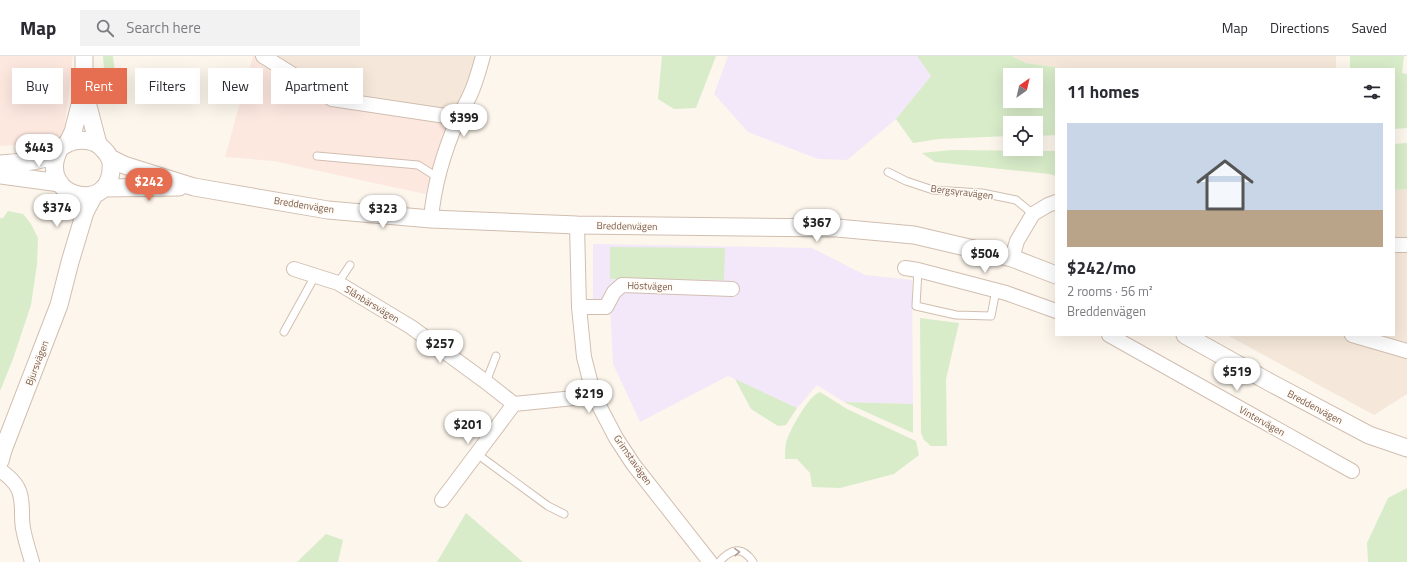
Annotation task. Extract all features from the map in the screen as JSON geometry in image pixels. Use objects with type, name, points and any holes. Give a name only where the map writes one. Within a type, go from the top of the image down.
[{"type":"street","points":[[84,56],[84,68]]},
{"type":"street","points":[[263,56],[332,99],[459,118]]},
{"type":"street","points":[[431,219],[432,202],[437,177],[446,150],[473,88],[483,56]]},
{"type":"street","points":[[64,188],[56,176],[54,168],[55,159],[73,132],[80,104]]},
{"type":"street","points":[[88,104],[98,144]]},
{"type":"street","points":[[0,164],[45,158],[77,140],[88,140],[98,144]]},
{"type":"street","name":"Breddenvägen","points":[[98,144],[106,151],[110,158],[124,165],[194,187],[328,210],[431,219],[577,225],[837,228],[914,234],[1012,258],[1055,275]]},
{"type":"street","points":[[99,192],[111,171],[110,158]]},
{"type":"street","name":"Breddenvägen","points":[[0,175],[64,188],[78,196],[99,192],[194,187]]},
{"type":"street","name":"Bjursvägen","points":[[64,188],[73,210],[70,262]]},
{"type":"street","name":"Bjursvägen","points":[[0,461],[59,306],[85,212],[99,192]]},
{"type":"street","points":[[1012,258],[1017,240],[1033,214],[1055,202]]},
{"type":"street","name":"Grimstavägen","points":[[577,225],[579,307],[584,357],[594,396],[616,438],[633,464],[710,562]]},
{"type":"street","points":[[1395,245],[1407,245]]},
{"type":"street","name":"Slånbärsvägen","points":[[294,269],[338,283],[411,327],[514,404]]},
{"type":"street","points":[[911,269],[996,290],[1055,311]]},
{"type":"street","name":"Höstvägen","points":[[579,307],[606,307],[614,292],[622,285],[732,289]]},
{"type":"street","name":"Vintervägen","points":[[1110,336],[1352,471]]},
{"type":"street","name":"Breddenvägen","points":[[1187,336],[1369,435],[1407,448]]},
{"type":"street","points":[[1355,336],[1407,351]]},
{"type":"street","points":[[442,500],[514,404],[594,396]]},
{"type":"street","points":[[0,470],[17,485],[20,493],[22,502],[22,527],[32,562]]},
{"type":"lane","points":[[317,156],[418,165],[437,177]]},
{"type":"lane","name":"Bergsyravägen","points":[[888,172],[906,181],[933,190],[982,193],[1016,200],[1033,214]]},
{"type":"lane","points":[[338,283],[350,265]]},
{"type":"lane","points":[[911,269],[916,306],[956,315],[991,316],[996,290]]},
{"type":"lane","points":[[284,332],[315,276]]},
{"type":"lane","points":[[486,382],[496,356]]},
{"type":"lane","points":[[477,454],[548,506],[564,514]]},
{"type":"lane","points":[[719,562],[728,553],[742,551],[754,562]]},
{"type":"shaded area","points":[[0,56],[73,56],[63,142],[0,146]]},
{"type":"shaded area","points":[[253,56],[258,56],[277,68],[271,68],[271,104],[338,104],[449,121],[425,194],[273,161],[225,157],[240,104],[263,104],[263,68],[250,68]]},
{"type":"shaded area","points":[[272,56],[477,56],[459,104],[453,110],[363,97],[363,68],[292,68]]},
{"type":"shaded area","points":[[728,56],[917,56],[931,76],[896,119],[847,160],[818,159],[748,132],[714,94]]},
{"type":"shaded area","points":[[1012,56],[1336,56],[1336,68],[1061,68],[1026,63]]},
{"type":"shaded area","points":[[1407,189],[1407,394],[1374,415],[1229,336],[1395,336],[1395,190]]},
{"type":"shaded area","points":[[593,244],[812,248],[865,275],[912,280],[913,404],[844,402],[817,385],[797,408],[728,376],[640,422],[613,364],[610,304],[593,303]]},
{"type":"green space","points":[[103,56],[113,56],[114,68],[104,68]]},
{"type":"green space","points":[[662,56],[716,56],[696,108],[674,109],[658,99]]},
{"type":"green space","points":[[917,56],[1012,56],[1026,63],[1061,68],[1055,68],[1055,135],[1043,136],[1043,116],[1003,116],[1003,136],[938,139],[913,143],[896,119],[931,76]]},
{"type":"green space","points":[[1350,56],[1404,56],[1402,73],[1407,74],[1407,128],[1395,129],[1395,68],[1350,68]]},
{"type":"green space","points":[[1407,143],[1407,189],[1395,190],[1395,144]]},
{"type":"green space","points":[[952,150],[1003,150],[1003,156],[1043,156],[1043,151],[1055,151],[1055,176],[1049,174],[935,162],[922,153]]},
{"type":"green space","points":[[8,211],[23,214],[31,224],[38,238],[37,264],[31,305],[13,359],[0,391],[0,218],[3,218]]},
{"type":"green space","points":[[610,247],[725,248],[724,280],[610,279]]},
{"type":"green space","points":[[920,318],[959,323],[946,379],[947,446],[931,446],[924,440],[921,433]]},
{"type":"green space","points":[[735,379],[797,408],[786,425],[778,426],[751,409]]},
{"type":"green space","points":[[820,392],[847,409],[916,441],[919,455],[894,474],[840,488],[812,487],[810,473],[797,459],[785,459],[785,449],[788,437],[795,422],[810,400]]},
{"type":"green space","points":[[844,402],[913,404],[913,433]]},
{"type":"green space","points":[[1407,488],[1407,562],[1368,562],[1367,543],[1388,498]]},
{"type":"green space","points":[[466,513],[523,562],[437,562]]},
{"type":"green space","points":[[326,534],[343,540],[338,562],[297,562]]}]
